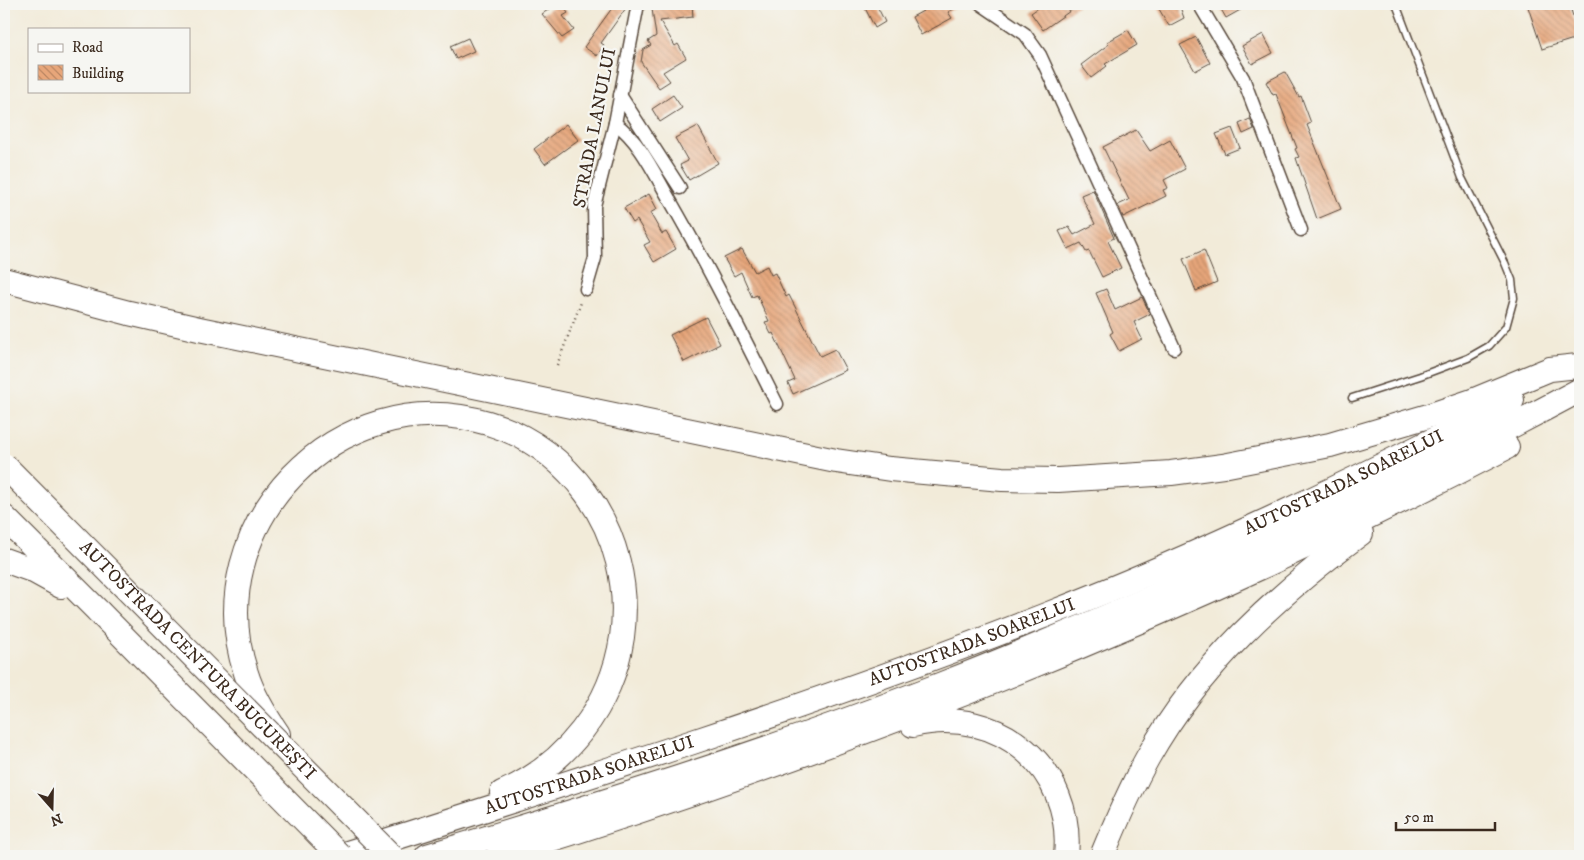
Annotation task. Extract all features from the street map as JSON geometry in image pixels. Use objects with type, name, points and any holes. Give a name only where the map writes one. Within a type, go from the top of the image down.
[{"type":"highway","points":[[4,280],[129,314],[836,461],[946,475],[1002,479],[1058,480],[1188,471],[1224,466],[1330,445],[1472,401],[1550,369],[1579,365]]},
{"type":"highway","name":"AUTOSTRADA SOARELUI","points":[[339,856],[800,707],[1049,614],[1299,505],[1425,444],[1579,365]]},
{"type":"highway","name":"AUTOSTRADA SOARELUI","points":[[427,856],[672,780],[930,689],[1183,584],[1311,525],[1502,432],[1580,390]]},
{"type":"highway","points":[[498,856],[673,801],[813,752],[954,699],[1161,613],[1406,499],[1580,408]]},
{"type":"highway","points":[[303,767],[257,701],[241,655],[237,619],[237,592],[249,542],[265,510],[281,487],[302,465],[327,446],[377,423],[402,417],[434,415],[477,420],[506,429],[537,445],[565,468],[594,505],[610,537],[620,567],[624,606],[621,646],[610,682],[596,712],[570,746],[542,770],[520,784],[496,796],[459,808],[431,827]]},
{"type":"highway","name":"AUTOSTRADA CENTURA BUCUREȘTI","points":[[4,465],[391,856]]},
{"type":"highway","points":[[1102,856],[1129,793],[1149,755],[1202,679],[1236,640],[1274,602],[1330,556],[1406,499]]},
{"type":"highway","name":"AUTOSTRADA CENTURA BUCUREȘTI","points":[[4,517],[339,856]]},
{"type":"highway","points":[[4,560],[51,579],[99,612]]},
{"type":"highway","points":[[813,752],[853,744],[915,724],[940,720],[962,721],[996,732],[1020,745],[1047,774],[1062,810],[1066,829],[1066,856]]},
{"type":"street","name":"STRADA LANULUI","points":[[586,289],[594,258],[594,206],[615,122],[638,4]]},
{"type":"street","points":[[981,4],[1025,34],[1040,55],[1174,348]]},
{"type":"street","points":[[1199,4],[1243,78],[1301,230]]},
{"type":"street","points":[[620,96],[628,104],[680,188]]},
{"type":"street","points":[[615,122],[636,144],[662,186],[714,279],[777,404]]},
{"type":"lane","points":[[1352,398],[1428,374],[1468,358],[1489,346],[1506,327],[1514,298],[1512,280],[1462,178],[1396,4]]},
{"type":"path","points":[[557,365],[586,289]]},
{"type":"building","points":[[557,4],[561,4],[568,13],[563,16],[574,30],[562,38],[542,14]]},
{"type":"building","points":[[615,4],[620,4],[626,8],[601,43],[604,45],[597,56],[584,47]]},
{"type":"building","points":[[658,4],[692,4],[693,17],[660,21],[675,46],[678,44],[686,58],[663,72],[670,81],[659,88],[641,62],[643,50],[651,45],[648,41],[656,36],[652,9],[659,9]]},
{"type":"building","points":[[863,4],[876,4],[885,22],[875,28]]},
{"type":"building","points":[[919,4],[963,4],[948,12],[952,18],[921,35],[912,17],[923,11]]},
{"type":"building","points":[[1044,4],[1080,4],[1043,30],[1031,13]]},
{"type":"building","points":[[1156,4],[1179,4],[1184,18],[1169,26]]},
{"type":"building","points":[[1218,4],[1251,4],[1226,18]]},
{"type":"building","points":[[1527,4],[1569,4],[1580,37],[1542,49]]},
{"type":"building","points":[[1128,30],[1137,45],[1105,64],[1107,66],[1091,78],[1081,65],[1109,44],[1107,42]]},
{"type":"building","points":[[1263,34],[1273,53],[1252,64],[1242,46]]},
{"type":"building","points":[[1196,37],[1210,63],[1195,71],[1180,45]]},
{"type":"building","points":[[468,38],[474,51],[456,59],[450,46]]},
{"type":"building","points":[[1285,72],[1299,97],[1301,96],[1311,123],[1307,125],[1341,209],[1317,219],[1296,158],[1299,157],[1295,149],[1297,148],[1276,94],[1273,95],[1266,82]]},
{"type":"building","points":[[673,95],[682,108],[660,122],[652,109]]},
{"type":"building","points":[[1250,119],[1254,129],[1243,134],[1239,124]]},
{"type":"building","points":[[566,124],[578,140],[545,164],[534,149]]},
{"type":"building","points":[[698,126],[718,163],[689,180],[680,165],[688,161],[675,138]]},
{"type":"building","points":[[1232,128],[1240,148],[1225,154],[1216,134]]},
{"type":"building","points":[[1136,130],[1150,151],[1170,140],[1185,169],[1164,180],[1168,188],[1163,190],[1166,196],[1123,217],[1118,205],[1129,200],[1103,147]]},
{"type":"building","points":[[1093,190],[1114,238],[1108,241],[1121,268],[1102,277],[1089,251],[1086,252],[1081,243],[1068,249],[1059,231],[1069,227],[1074,235],[1095,224],[1081,195]]},
{"type":"building","points":[[649,194],[657,209],[650,213],[662,234],[666,232],[676,249],[654,262],[644,245],[650,242],[637,220],[633,223],[624,208]]},
{"type":"building","points":[[742,249],[755,272],[767,266],[771,275],[775,273],[786,297],[789,295],[820,356],[835,349],[846,370],[793,394],[788,383],[795,380],[773,333],[771,334],[765,322],[769,321],[757,295],[752,297],[741,272],[734,276],[724,258]]},
{"type":"building","points":[[1204,250],[1217,282],[1196,291],[1183,259]]},
{"type":"building","points":[[1106,289],[1115,310],[1142,297],[1150,314],[1134,322],[1142,339],[1119,351],[1110,334],[1113,332],[1096,293]]},
{"type":"building","points":[[706,317],[720,344],[684,362],[670,335]]}]
